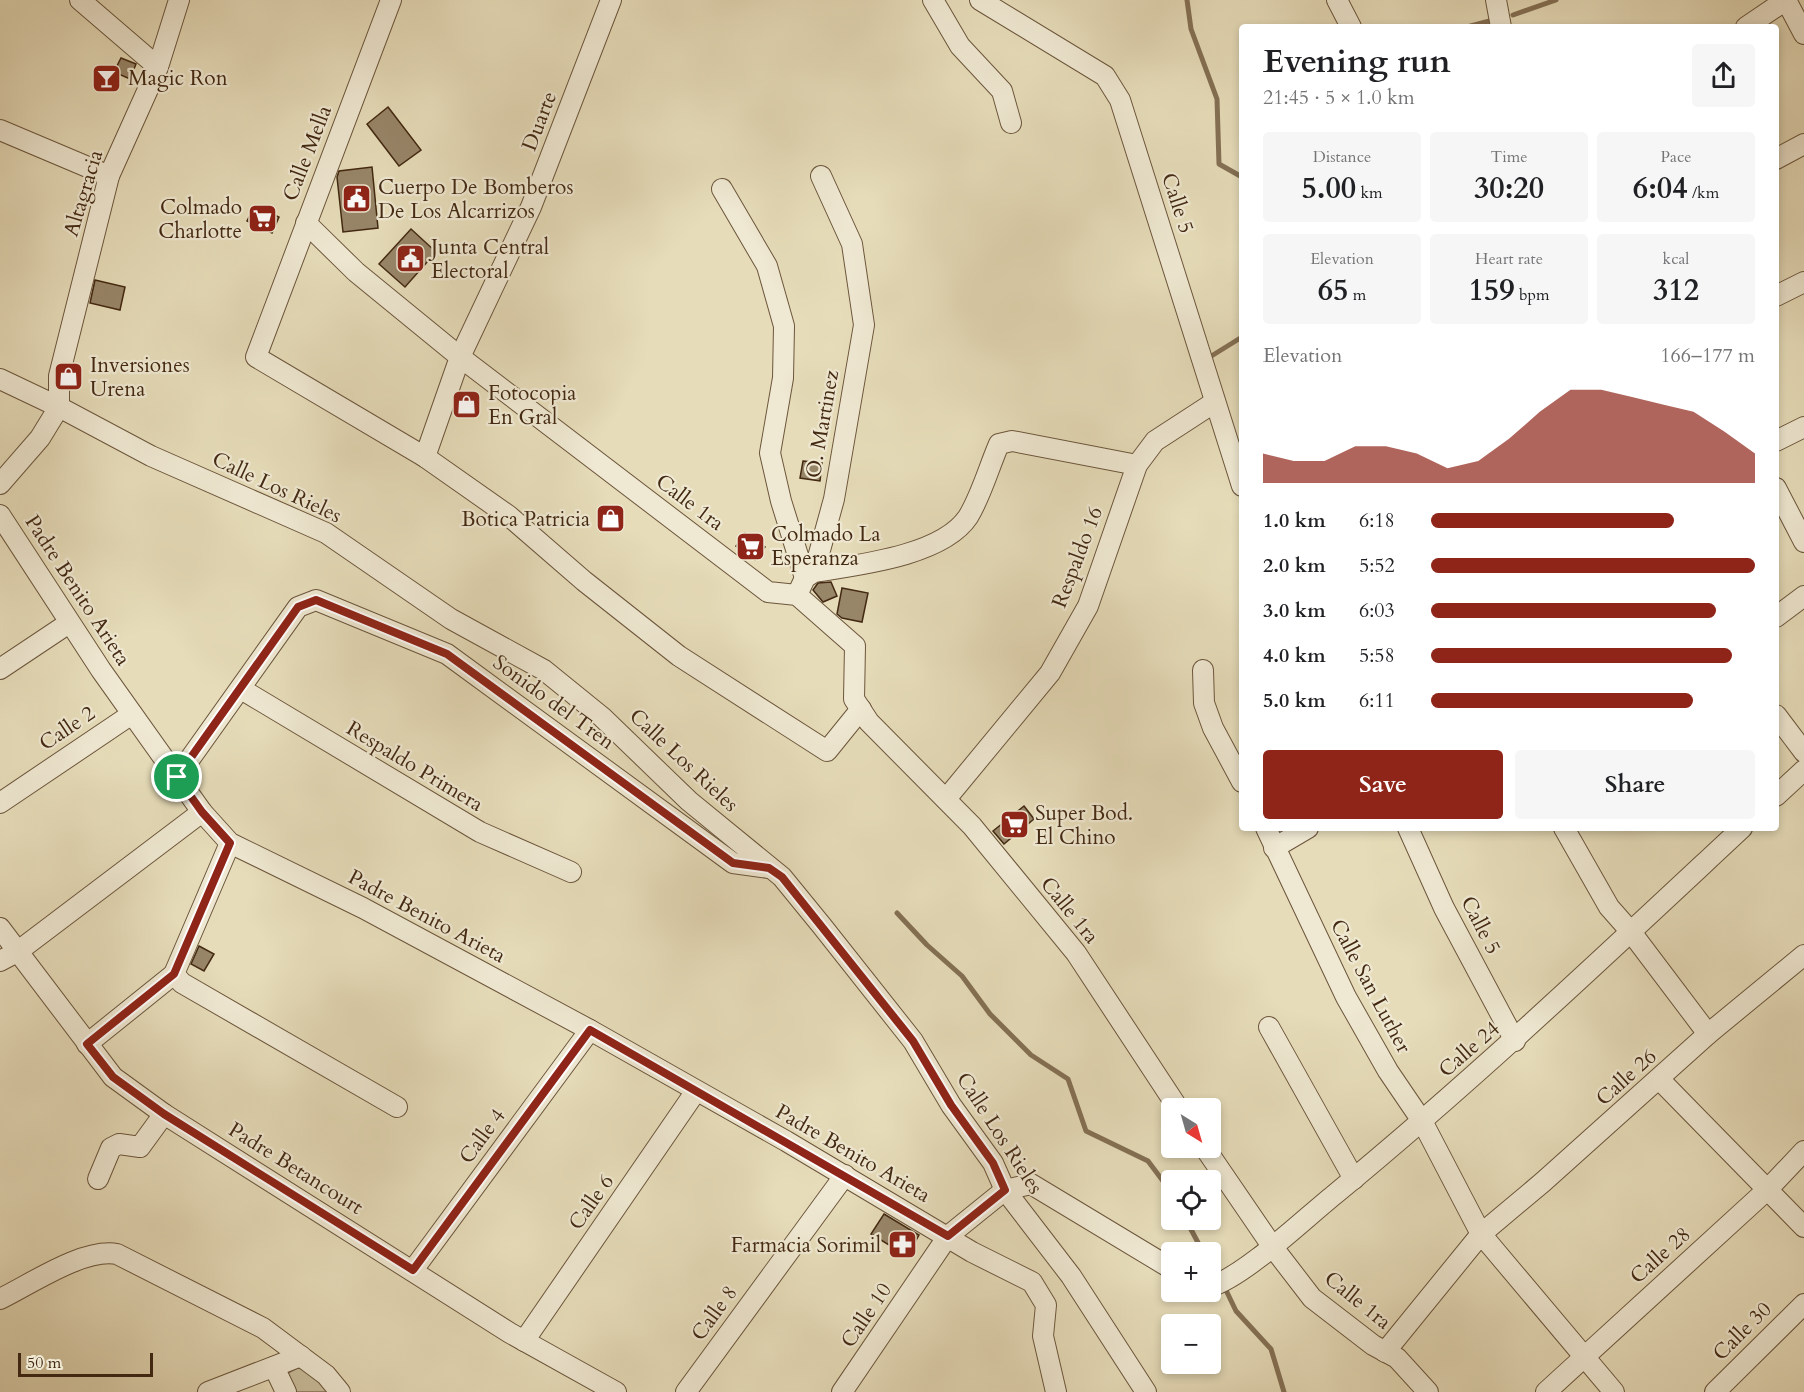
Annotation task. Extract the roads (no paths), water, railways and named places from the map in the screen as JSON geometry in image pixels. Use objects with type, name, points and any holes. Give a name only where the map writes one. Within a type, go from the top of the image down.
[{"type":"street","points":[[80,0],[158,67]]},
{"type":"street","name":"Altagracia","points":[[59,407],[59,376],[109,176],[158,67],[179,0]]},
{"type":"street","name":"Calle Mella","points":[[391,0],[256,357],[425,457]]},
{"type":"street","name":"Duarte","points":[[425,457],[460,357],[531,207],[611,0]]},
{"type":"street","points":[[933,0],[960,46],[1002,90],[1011,123]]},
{"type":"street","name":"Calle 5","points":[[980,0],[1105,76],[1120,100],[1239,477]]},
{"type":"street","points":[[1337,0],[1349,24]]},
{"type":"street","points":[[1496,0],[1500,24]]},
{"type":"street","points":[[1750,24],[1786,0],[1804,34]]},
{"type":"street","points":[[0,130],[109,176]]},
{"type":"street","points":[[1779,157],[1804,144]]},
{"type":"street","name":"O. Martinez","points":[[805,582],[834,499],[864,325],[852,244],[821,176]]},
{"type":"street","points":[[722,189],[767,266],[784,327],[783,378],[770,453],[781,501],[805,582],[891,560],[943,538],[967,518],[999,444],[1012,441],[1137,465]]},
{"type":"street","name":"Calle 1ra","points":[[306,223],[356,272],[460,357],[768,592],[805,582],[855,646],[854,699],[869,722],[972,826],[1076,953],[1171,1098]]},
{"type":"street","points":[[1779,294],[1804,282]]},
{"type":"street","name":"Calle Los Rieles","points":[[0,379],[59,407],[151,456],[326,533],[451,619],[544,670],[602,717],[689,801],[782,877],[913,1041],[951,1105],[993,1163],[1005,1190],[1071,1276],[1146,1392]]},
{"type":"street","name":"Respaldo 16","points":[[946,799],[1050,673],[1088,606],[1137,465],[1155,441],[1215,402]]},
{"type":"street","points":[[0,484],[40,438],[59,407]]},
{"type":"street","points":[[1779,440],[1804,428]]},
{"type":"street","points":[[425,457],[509,516],[584,581],[679,656],[827,751],[861,709]]},
{"type":"street","points":[[1779,494],[1804,542]]},
{"type":"street","name":"Padre Benito Arieta","points":[[0,515],[69,623],[132,714],[202,812],[230,843],[363,908],[590,1030],[845,1175],[972,1252],[1032,1282],[1046,1305],[1043,1336],[1056,1392]]},
{"type":"street","points":[[1779,615],[1804,596]]},
{"type":"street","name":"Sonido del Tren","points":[[241,689],[298,607],[316,600],[447,654],[733,863],[769,868]]},
{"type":"street","points":[[0,669],[69,623]]},
{"type":"street","points":[[1203,670],[1204,703],[1213,728],[1239,776]]},
{"type":"street","points":[[177,777],[241,689]]},
{"type":"street","name":"Respaldo Primera","points":[[241,689],[480,832],[571,872]]},
{"type":"street","name":"Calle 2","points":[[0,803],[132,714]]},
{"type":"street","points":[[1779,719],[1804,752]]},
{"type":"street","points":[[1779,793],[1804,770]]},
{"type":"street","points":[[9,957],[202,812]]},
{"type":"street","name":"Calle San Luther","points":[[1267,831],[1346,997],[1388,1071],[1422,1121],[1480,1234],[1614,1392]]},
{"type":"street","points":[[1274,848],[1303,831]]},
{"type":"street","name":"Calle 5","points":[[1409,831],[1444,908],[1515,1041]]},
{"type":"street","points":[[1566,831],[1609,907],[1631,932],[1708,1034]]},
{"type":"street","name":"Calle 24","points":[[1221,1283],[1272,1246],[1354,1179],[1515,1041],[1739,831]]},
{"type":"street","points":[[87,1044],[174,974],[230,843]]},
{"type":"street","name":"Padre Betancourt","points":[[0,928],[9,957],[87,1044],[113,1077],[164,1114],[524,1341],[616,1392]]},
{"type":"street","name":"Calle 26","points":[[1385,1352],[1480,1234],[1660,1080],[1708,1034],[1802,962]]},
{"type":"street","points":[[174,974],[182,983],[397,1107]]},
{"type":"street","points":[[1269,1027],[1354,1179]]},
{"type":"street","name":"Calle 4","points":[[413,1270],[590,1030]]},
{"type":"street","points":[[1660,1080],[1804,1227]]},
{"type":"street","name":"Calle 6","points":[[524,1341],[696,1091]]},
{"type":"street","points":[[98,1179],[111,1148],[118,1144],[140,1147],[164,1114]]},
{"type":"street","name":"Calle 28","points":[[1546,1392],[1767,1189],[1804,1151]]},
{"type":"street","name":"Calle 1ra","points":[[1212,1158],[1272,1246],[1312,1298],[1385,1352],[1397,1358],[1428,1392]]},
{"type":"street","name":"Calle 8","points":[[686,1392],[845,1175]]},
{"type":"street","points":[[1005,1190],[1031,1184],[1161,1262]]},
{"type":"street","name":"Calle 10","points":[[842,1392],[948,1236],[1005,1190]]},
{"type":"street","points":[[0,1299],[72,1263],[104,1251],[131,1259],[263,1328],[326,1376],[339,1392]]},
{"type":"street","name":"Calle 30","points":[[1714,1392],[1804,1304]]},
{"type":"street","points":[[208,1392],[301,1356]]},
{"type":"street","points":[[274,1367],[286,1392]]},
{"type":"waterway","points":[[1187,0],[1191,29],[1217,99],[1219,164],[1239,175]]},
{"type":"waterway","points":[[1513,15],[1556,0]]},
{"type":"waterway","points":[[1478,24],[1497,19]]},
{"type":"waterway","points":[[1205,360],[1239,339]]},
{"type":"waterway","points":[[897,913],[927,945],[962,976],[990,1014],[1031,1055],[1068,1079],[1086,1131],[1148,1161],[1161,1178]]},
{"type":"waterway","points":[[1191,1230],[1198,1242]]},
{"type":"waterway","points":[[1224,1286],[1236,1311],[1271,1349],[1284,1392]]},
{"type":"place","name":"Magic Ron","points":[[107,78]]},
{"type":"place","name":"Cuerpo De Bomberos De Los Alcarrizos","points":[[357,199]]},
{"type":"place","name":"Colmado Charlotte","points":[[263,219]]},
{"type":"place","name":"Junta Central Electoral","points":[[410,259]]},
{"type":"place","name":"Inversiones Urena","points":[[69,377]]},
{"type":"place","name":"Fotocopia En Gral","points":[[467,405]]},
{"type":"place","name":"Botica Patricia","points":[[611,519]]},
{"type":"place","name":"Colmado La Esperanza","points":[[750,546]]},
{"type":"place","name":"Super Bod. El Chino","points":[[1014,825]]},
{"type":"place","name":"Farmacia Sorimil","points":[[902,1245]]}]
